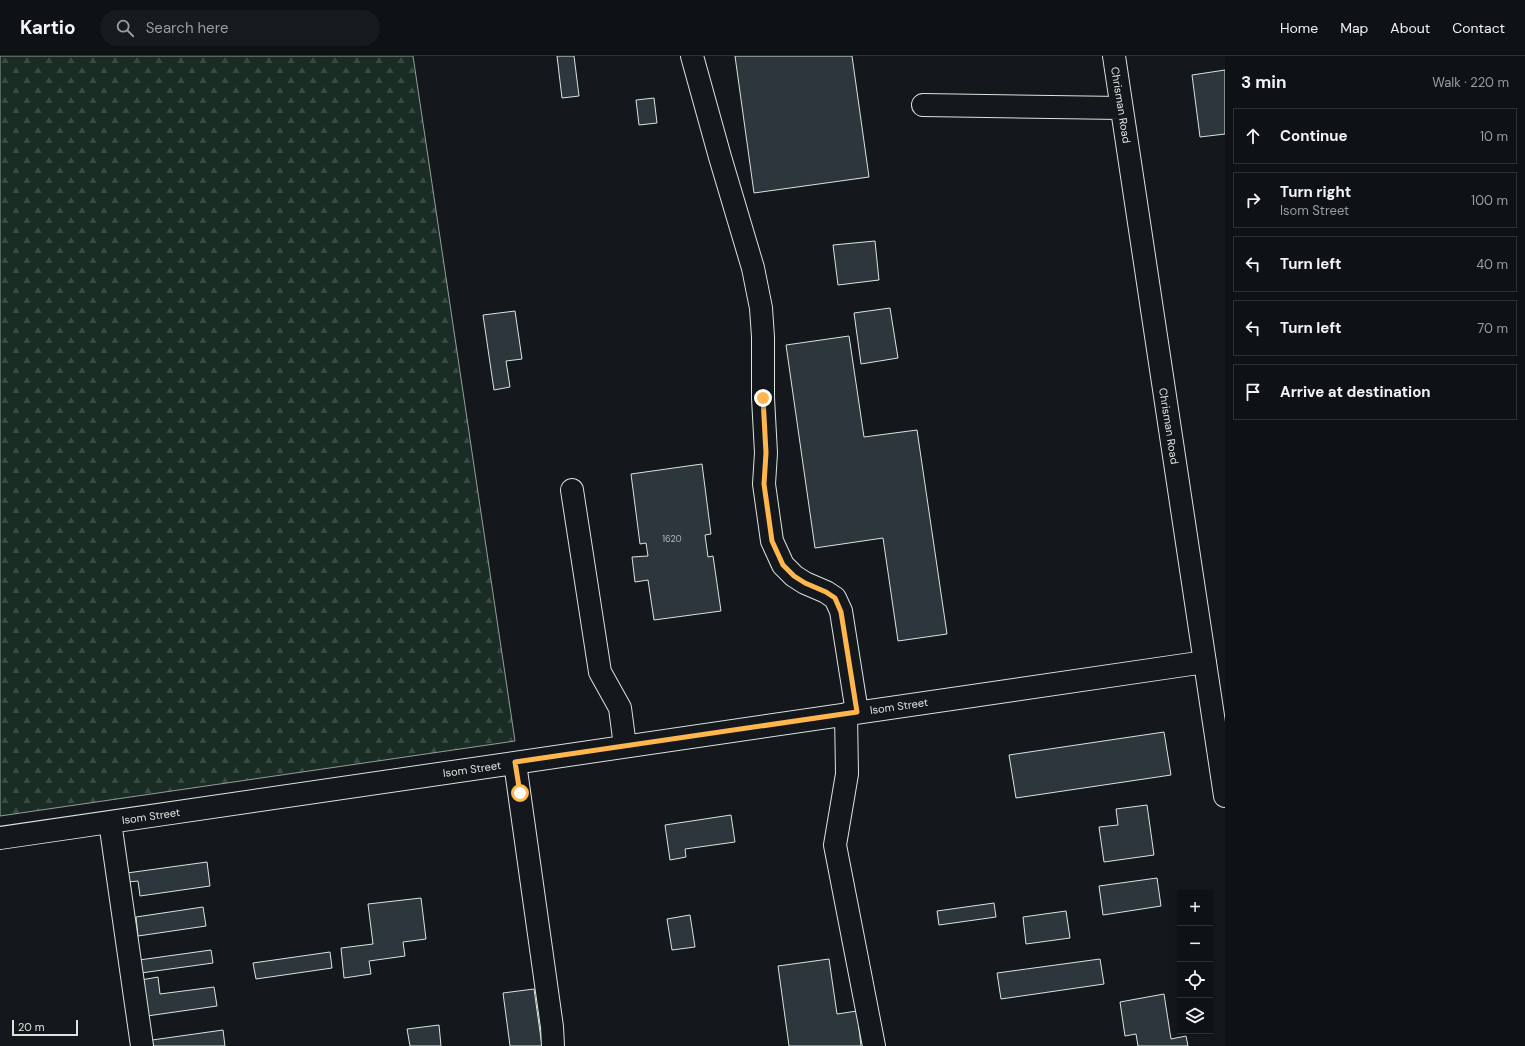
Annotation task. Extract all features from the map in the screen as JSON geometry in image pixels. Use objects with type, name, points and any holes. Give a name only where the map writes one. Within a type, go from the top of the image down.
[{"type":"street","points":[[692,56],[753,268],[760,308],[763,337],[763,398],[766,453],[764,484],[772,541],[783,565],[794,576],[805,583],[826,592],[835,598],[841,612],[851,713],[847,774],[835,845],[874,1046]]},
{"type":"street","name":"Chrisman Road","points":[[1114,56],[1224,784]]},
{"type":"street","points":[[923,105],[1121,108]]},
{"type":"street","points":[[572,490],[600,672],[620,708],[625,746]]},
{"type":"street","name":"Isom Street","points":[[0,838],[1205,662]]},
{"type":"street","points":[[515,762],[552,1027],[553,1046]]},
{"type":"street","points":[[110,822],[142,1046]]},
{"type":"green space","points":[[0,56],[413,56],[515,741],[0,816]]},
{"type":"building","points":[[557,56],[574,56],[579,96],[562,98]]},
{"type":"building","points":[[735,56],[852,56],[869,177],[754,193]]},
{"type":"building","points":[[1225,70],[1225,134],[1200,137],[1192,75]]},
{"type":"building","points":[[654,98],[657,123],[639,125],[636,100]]},
{"type":"building","points":[[875,241],[879,280],[838,285],[833,245]]},
{"type":"building","points":[[890,308],[898,358],[861,364],[854,313]]},
{"type":"building","points":[[515,311],[522,359],[506,361],[510,387],[494,390],[483,315]]},
{"type":"building","points":[[849,336],[864,437],[917,430],[947,634],[898,641],[883,538],[815,548],[786,345]]},
{"type":"building","points":[[702,464],[711,534],[705,535],[708,557],[713,556],[721,611],[654,620],[648,580],[635,582],[632,557],[648,556],[646,543],[640,544],[631,474]]},
{"type":"building","points":[[1164,732],[1171,775],[1016,798],[1009,755]]},
{"type":"building","points":[[1147,805],[1154,855],[1104,862],[1099,827],[1118,825],[1116,809]]},
{"type":"building","points":[[731,815],[735,842],[685,849],[686,857],[670,860],[665,825]]},
{"type":"building","points":[[207,862],[210,886],[140,896],[138,881],[128,882],[127,873]]},
{"type":"building","points":[[1157,878],[1161,906],[1103,915],[1099,886]]},
{"type":"building","points":[[421,898],[426,939],[403,942],[405,956],[369,961],[371,974],[344,978],[341,948],[373,944],[368,904]]},
{"type":"building","points":[[994,903],[996,917],[939,925],[937,911]]},
{"type":"building","points":[[203,907],[206,926],[138,936],[136,917]]},
{"type":"building","points":[[1066,911],[1070,938],[1026,944],[1023,917]]},
{"type":"building","points":[[690,915],[695,947],[672,950],[667,919]]},
{"type":"building","points":[[211,950],[213,963],[141,973],[139,960]]},
{"type":"building","points":[[330,952],[332,968],[256,979],[253,963]]},
{"type":"building","points":[[829,959],[837,1014],[857,1011],[861,1046],[789,1046],[778,966]]},
{"type":"building","points":[[1100,959],[1104,984],[1001,999],[997,973]]},
{"type":"building","points":[[158,977],[160,994],[214,987],[217,1006],[147,1016],[141,980]]},
{"type":"building","points":[[534,989],[542,1046],[510,1046],[503,993]]},
{"type":"building","points":[[1164,994],[1171,1039],[1186,1036],[1188,1046],[1138,1046],[1136,1034],[1125,1036],[1120,1002]]},
{"type":"building","points":[[439,1025],[441,1046],[410,1046],[407,1029]]},
{"type":"building","points":[[223,1030],[225,1046],[146,1046],[145,1041]]},
{"type":"route","points":[[520,793],[515,762],[857,712],[841,612],[835,598],[794,576],[783,565],[772,541],[764,484],[766,453],[763,398]]}]
